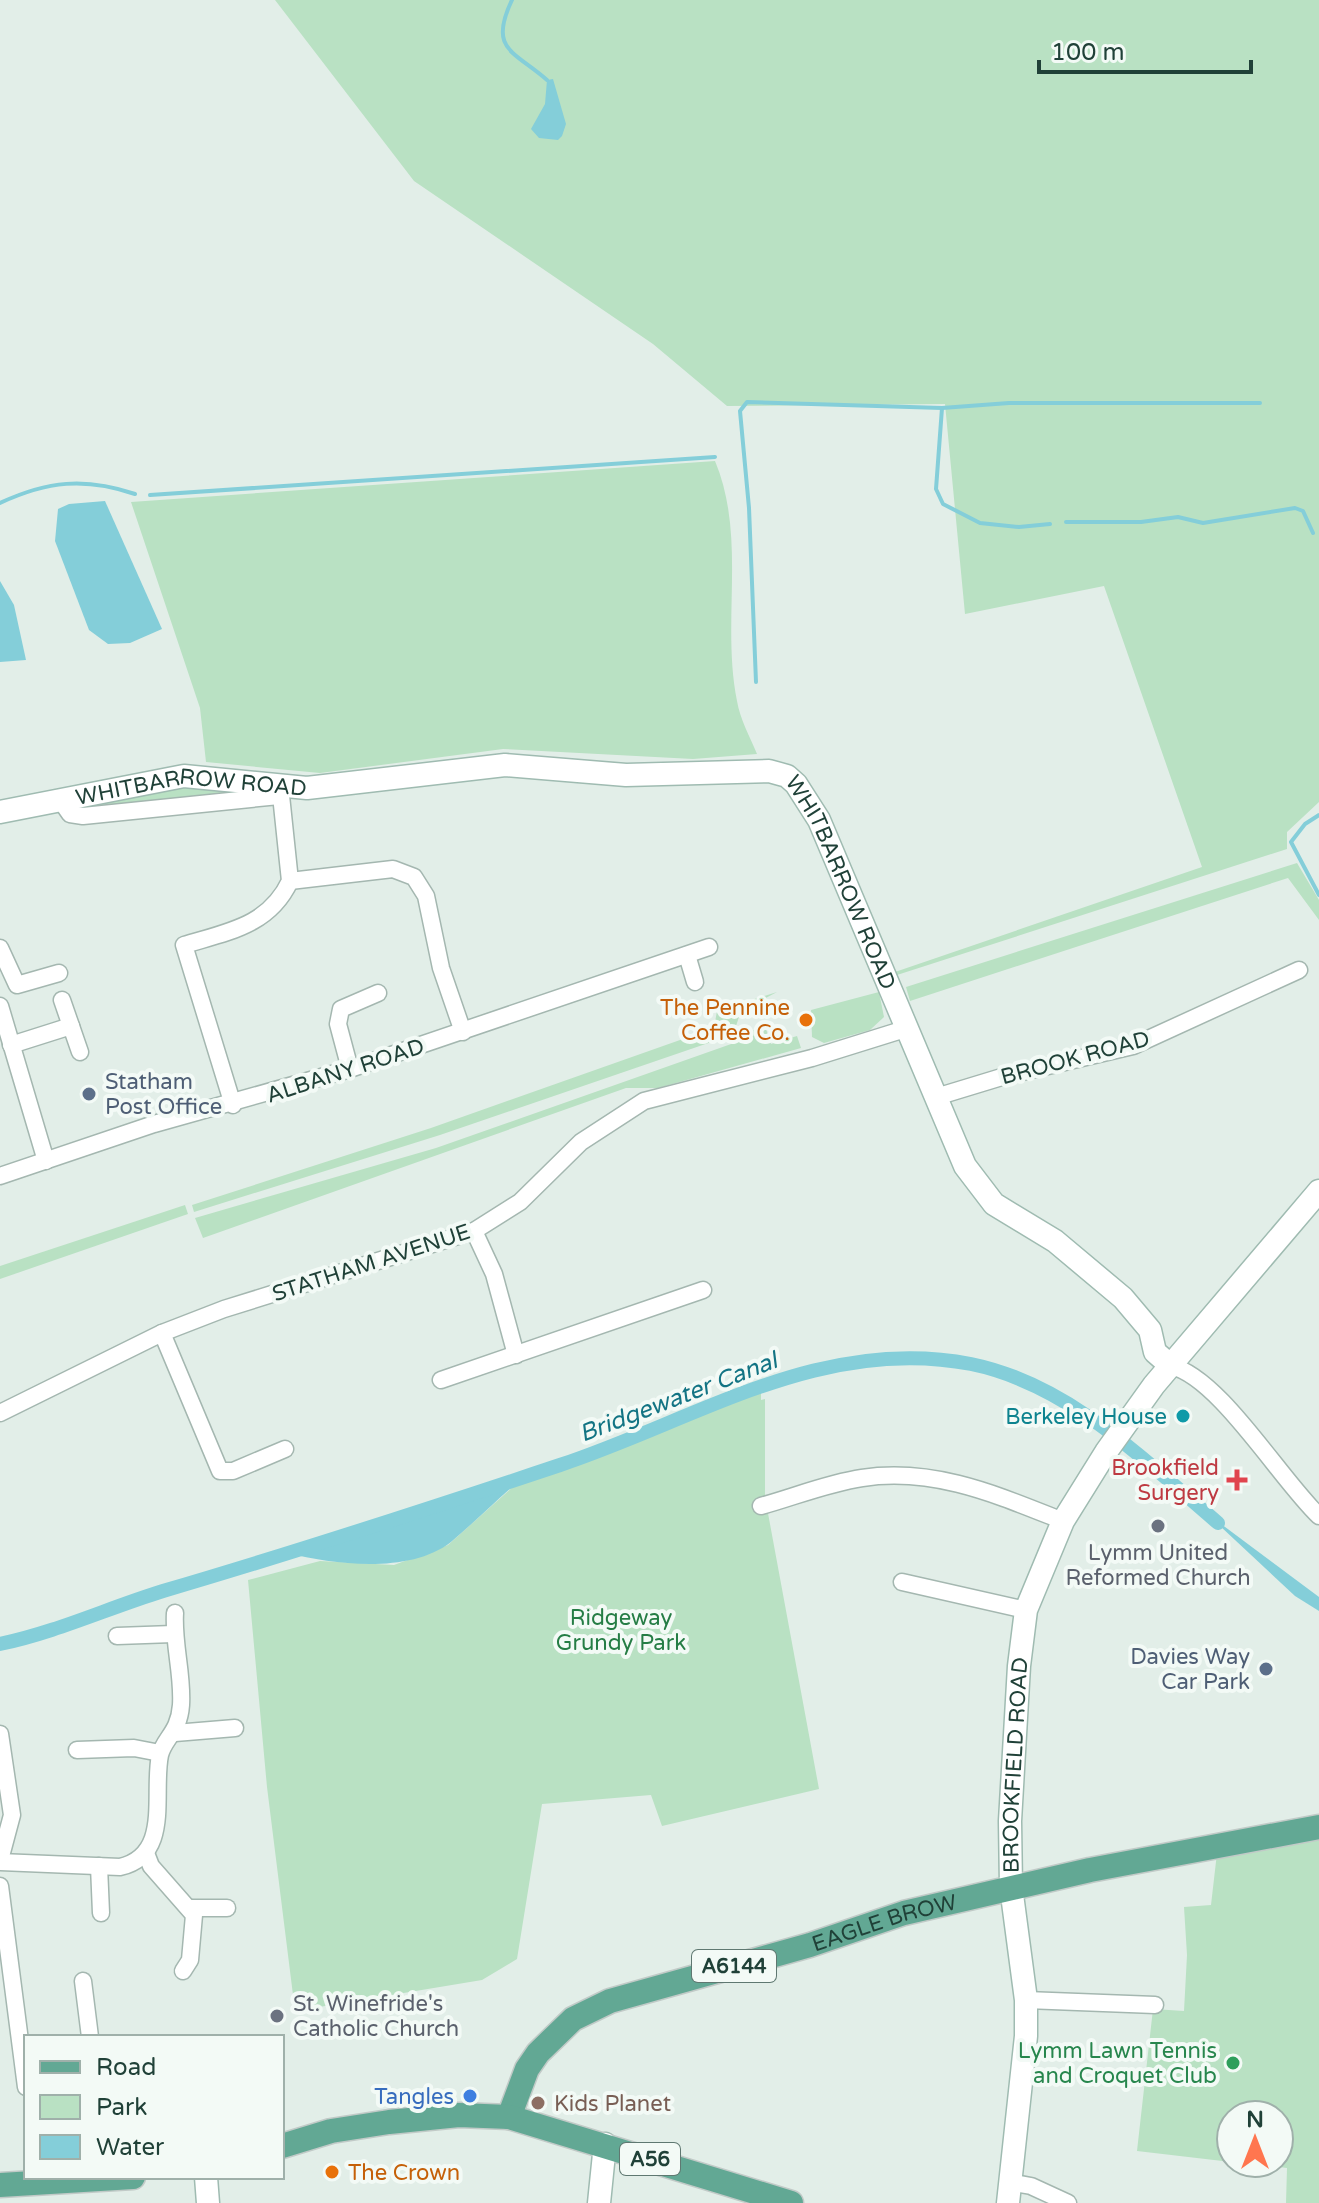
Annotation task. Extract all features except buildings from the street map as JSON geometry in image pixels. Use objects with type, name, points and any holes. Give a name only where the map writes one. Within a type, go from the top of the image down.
[{"type":"main road","name":"EAGLE BROW","points":[[509,2117],[527,2069],[538,2053],[573,2019],[610,2001],[810,1945],[904,1913],[1011,1887],[1319,1827]]},
{"type":"main road","name":"A56","points":[[284,2145],[331,2131],[389,2122],[459,2115],[509,2117],[791,2203]]},
{"type":"main road","points":[[0,2185],[76,2179]]},
{"type":"street","name":"WHITBARROW ROAD","points":[[0,812],[184,776],[280,791],[505,765],[626,775],[777,772],[796,784],[819,820],[965,1166],[994,1204],[1055,1241],[1112,1287],[1150,1330],[1155,1352],[1171,1366],[1182,1368],[1210,1389],[1319,1516]]},
{"type":"street","points":[[233,1105],[184,945],[257,921],[273,908],[290,881],[280,791]]},
{"type":"street","points":[[290,881],[393,869],[414,877],[426,896],[441,968],[463,1032]]},
{"type":"street","name":"ALBANY ROAD","points":[[0,1176],[154,1124],[233,1105],[350,1069],[709,947]]},
{"type":"street","points":[[0,948],[17,985],[59,973]]},
{"type":"street","points":[[687,955],[695,982]]},
{"type":"street","name":"BROOK ROAD","points":[[936,1097],[1005,1076],[1133,1046],[1299,970]]},
{"type":"street","points":[[350,1069],[338,1024],[341,1009],[378,993]]},
{"type":"street","points":[[62,1000],[80,1052]]},
{"type":"street","points":[[0,1006],[46,1161]]},
{"type":"street","points":[[11,1045],[71,1026]]},
{"type":"street","name":"STATHAM AVENUE","points":[[0,1413],[162,1333],[224,1309],[474,1231],[520,1202],[581,1142],[644,1101],[812,1058],[905,1029]]},
{"type":"street","name":"BROOKFIELD ROAD","points":[[1008,2192],[1022,2076],[1026,2000],[1011,1887],[1016,1724],[1026,1610],[1063,1521],[1106,1452],[1171,1366],[1319,1191]]},
{"type":"street","points":[[474,1231],[494,1274],[516,1355]]},
{"type":"street","points":[[441,1380],[703,1290]]},
{"type":"street","points":[[162,1333],[217,1473],[233,1471],[285,1449]]},
{"type":"street","points":[[761,1506],[858,1479],[913,1475],[946,1479],[986,1491],[1063,1521]]},
{"type":"street","points":[[902,1582],[1026,1610]]},
{"type":"street","points":[[0,1734],[12,1815],[0,1861],[99,1866],[133,1863],[146,1853],[156,1827],[160,1753],[175,1733],[181,1693],[173,1634],[175,1613]]},
{"type":"street","points":[[117,1636],[173,1634]]},
{"type":"street","points":[[175,1733],[235,1728]]},
{"type":"street","points":[[77,1750],[134,1748],[160,1753]]},
{"type":"street","points":[[146,1853],[151,1866],[191,1908],[193,1943],[190,1960],[183,1971]]},
{"type":"street","points":[[99,1866],[101,1913]]},
{"type":"street","points":[[0,1886],[24,2072]]},
{"type":"street","points":[[191,1908],[227,1908]]},
{"type":"street","points":[[83,1981],[90,2035]]},
{"type":"street","points":[[1026,2000],[1155,2005]]},
{"type":"street","points":[[599,2203],[605,2144]]},
{"type":"street","points":[[206,2179],[208,2203]]},
{"type":"street","points":[[1008,2192],[1031,2186],[1068,2203]]},
{"type":"green space","points":[[275,0],[1319,0],[1319,802],[1287,832],[1287,849],[897,975],[895,972],[1202,867],[1104,586],[965,614],[945,404],[727,406],[653,344],[414,181]]},
{"type":"green space","points":[[715,461],[730,520],[731,641],[737,701],[757,754],[693,759],[503,749],[320,773],[206,762],[200,708],[131,502]]},
{"type":"green space","points":[[151,780],[279,796],[66,809]]},
{"type":"green space","points":[[1297,863],[1319,900],[1319,920],[1288,878],[910,1001],[906,987]]},
{"type":"green space","points":[[777,992],[741,1011],[736,1026],[723,1038],[440,1135],[194,1212],[192,1205],[431,1128],[714,1028],[717,1011]]},
{"type":"green space","points":[[879,992],[884,1017],[870,1030],[824,1043],[812,1037],[811,1010]]},
{"type":"green space","points":[[764,1023],[771,1044],[797,1036],[801,1048],[658,1088],[626,1088],[203,1238],[195,1218],[436,1148],[734,1043]]},
{"type":"green space","points":[[185,1205],[188,1214],[0,1279],[0,1266]]},
{"type":"green space","name":"Ridgeway Grundy Park","points":[[761,1385],[761,1400],[765,1399],[765,1497],[819,1789],[662,1826],[651,1795],[542,1804],[517,1959],[482,1980],[295,2011],[267,1787],[248,1580],[320,1561],[394,1565],[448,1545],[525,1476]]},
{"type":"green space","name":"Lymm Lawn Tennis and Croquet Club","points":[[1319,1832],[1319,2203],[1286,2203],[1287,2179],[1295,2179],[1295,2099],[1215,2099],[1215,2160],[1137,2151],[1153,2009],[1184,2011],[1187,1955],[1184,1907],[1211,1905],[1217,1853]]},
{"type":"water","points":[[553,79],[566,124],[558,140],[539,138],[531,129],[545,104],[547,80]]},
{"type":"water","points":[[105,501],[162,629],[130,643],[108,644],[89,630],[55,541],[58,509],[69,504]]},
{"type":"water","points":[[0,581],[14,605],[26,660],[0,662]]},
{"type":"water","points":[[525,1476],[451,1542],[415,1559],[394,1563],[349,1563],[288,1553],[397,1521]]},
{"type":"water","points":[[1205,1512],[1319,1597],[1319,1611],[1295,1596]]},
{"type":"waterway","points":[[512,0],[505,17],[504,40],[515,55],[547,80]]},
{"type":"waterway","points":[[756,682],[749,508],[740,411],[747,402],[942,408],[1009,403],[1260,403]]},
{"type":"waterway","points":[[942,408],[936,489],[943,504],[980,523],[1019,527],[1050,524]]},
{"type":"waterway","points":[[150,495],[715,457]]},
{"type":"waterway","points":[[0,503],[34,490],[66,484],[99,485],[135,494]]},
{"type":"waterway","points":[[1066,522],[1141,522],[1178,517],[1203,523],[1295,508],[1303,511],[1313,533]]},
{"type":"waterway","points":[[1319,815],[1305,824],[1291,842],[1319,895]]},
{"type":"waterway","name":"Bridgewater Canal","points":[[0,1644],[560,1465],[760,1387],[811,1371],[863,1361],[916,1358],[971,1364],[1007,1374],[1041,1389],[1104,1428],[1218,1523]]},
{"type":"place","name":"The Pennine Coffee Co.","points":[[806,1020]]},
{"type":"place","name":"Statham Post Office","points":[[89,1094]]},
{"type":"place","name":"Berkeley House","points":[[1183,1416]]},
{"type":"place","name":"Brookfield Surgery","points":[[1237,1480]]},
{"type":"place","name":"Lymm United Reformed Church","points":[[1158,1526]]},
{"type":"place","name":"Davies Way Car Park","points":[[1266,1669]]},
{"type":"place","name":"St. Winefride's Catholic Church","points":[[277,2016]]},
{"type":"place","name":"Lymm Lawn Tennis and Croquet Club","points":[[1233,2063]]},
{"type":"place","name":"Tangles","points":[[470,2096]]},
{"type":"place","name":"Kids Planet","points":[[538,2103]]},
{"type":"place","name":"The Crown","points":[[332,2172]]}]
